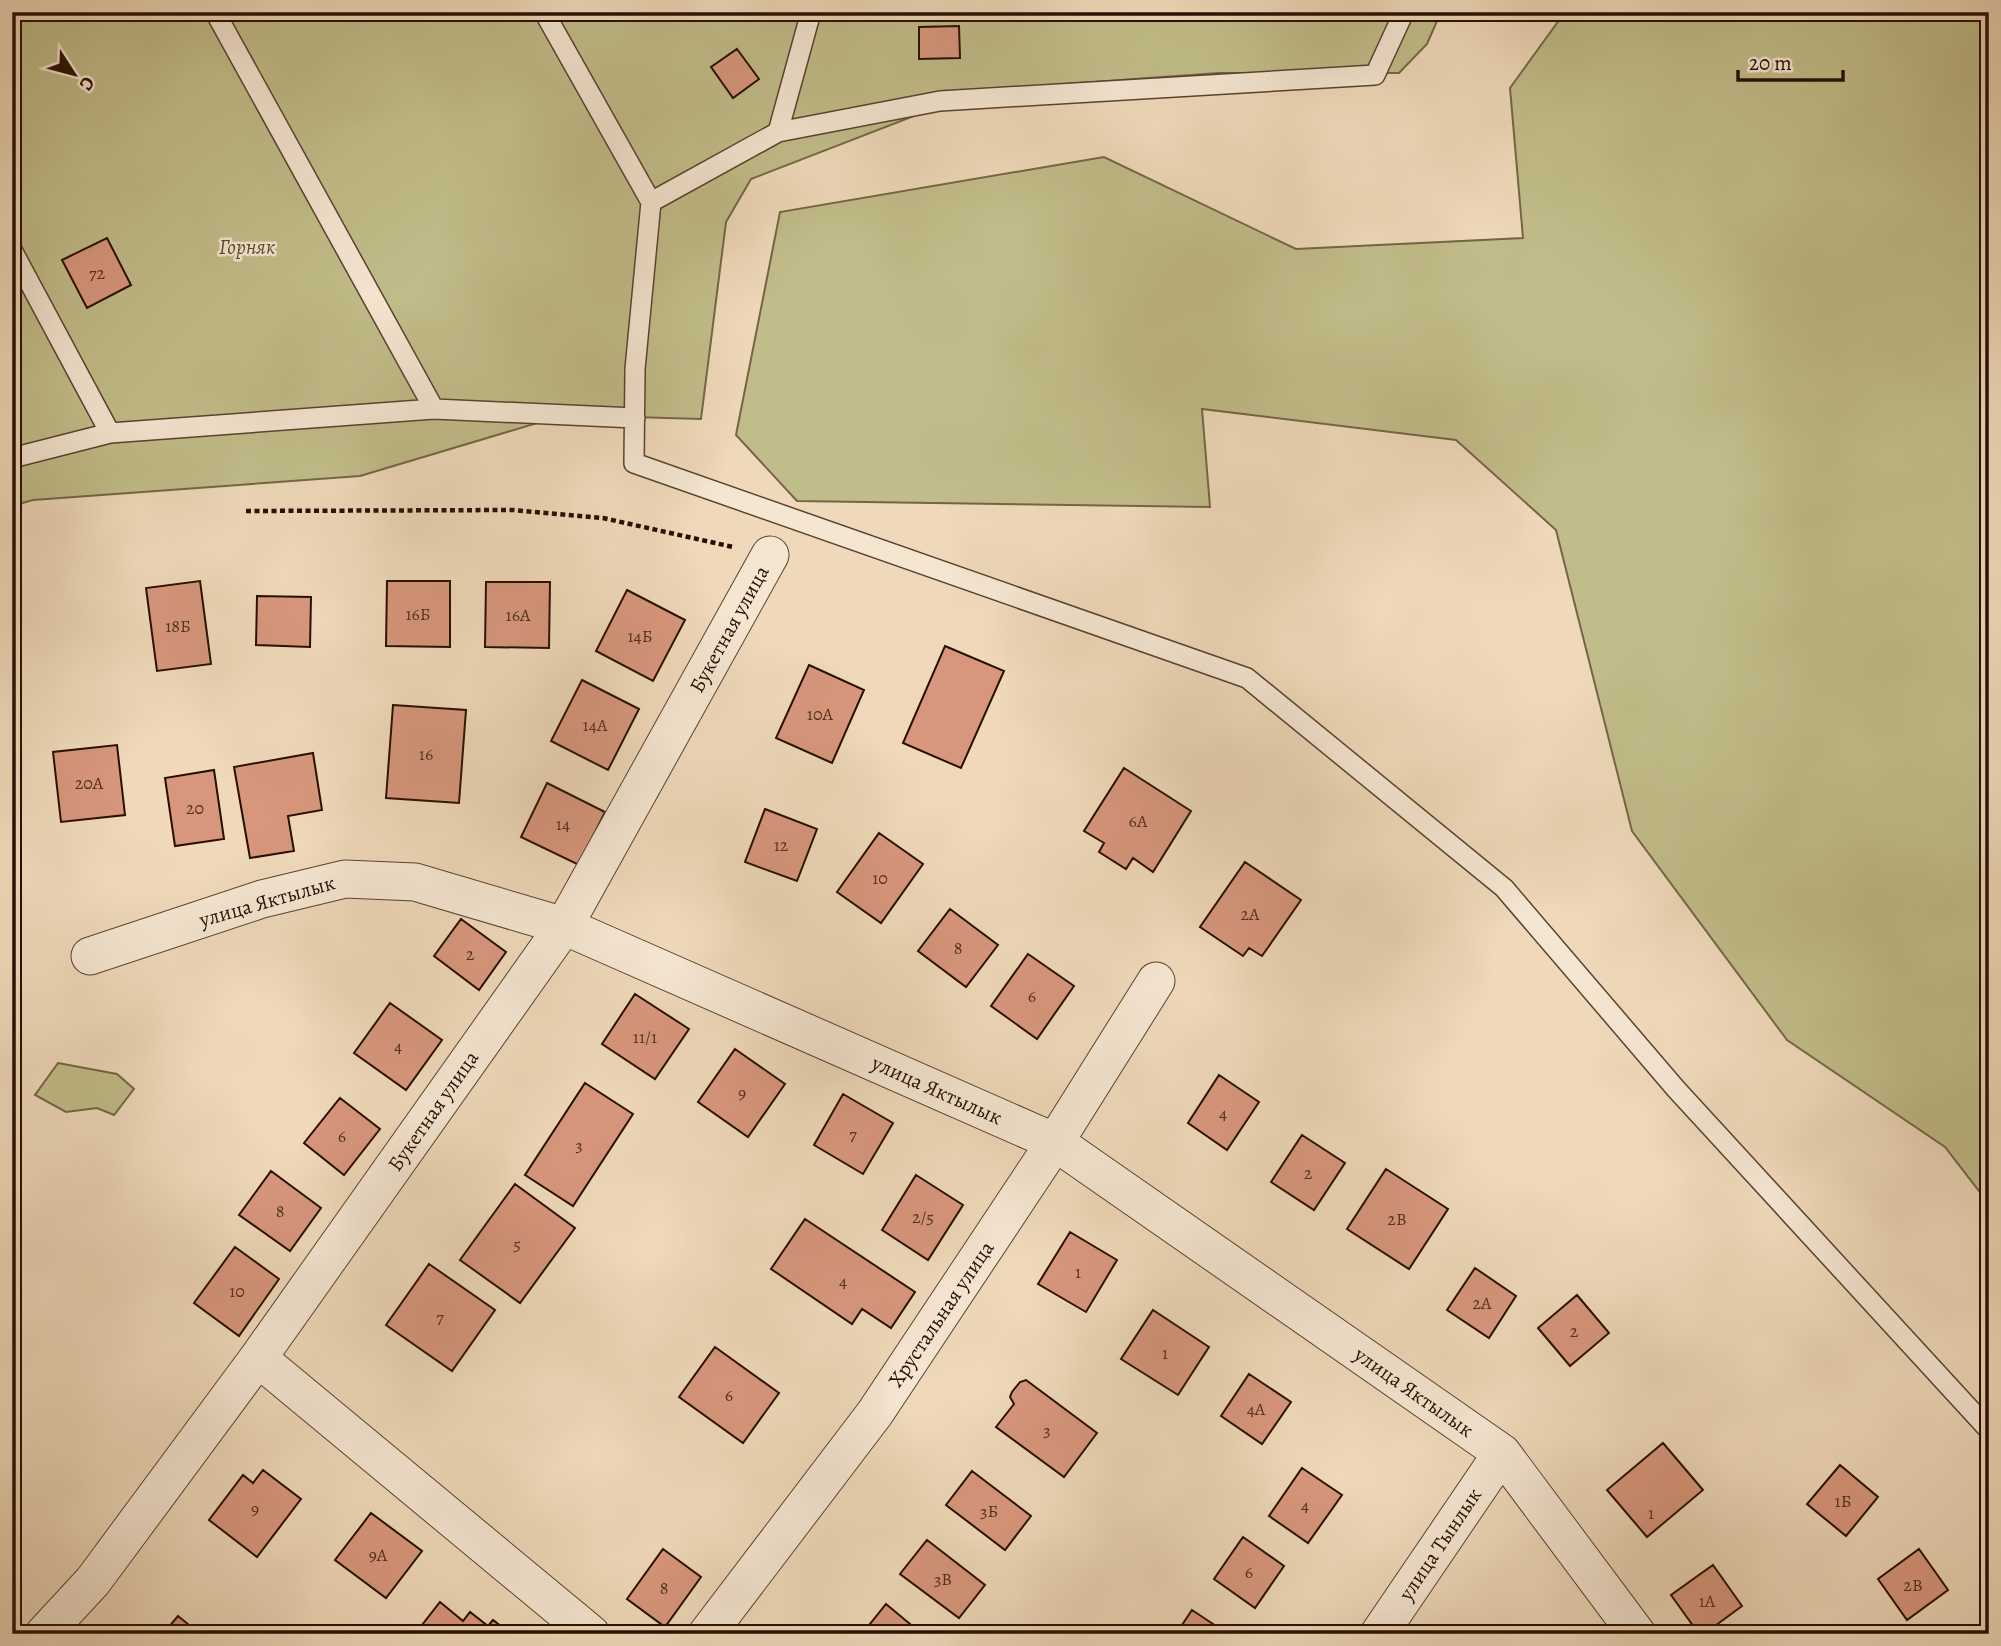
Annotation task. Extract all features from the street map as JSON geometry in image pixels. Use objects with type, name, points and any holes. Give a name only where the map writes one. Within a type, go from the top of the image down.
[{"type":"street","name":"Букетная улица","points":[[44,1634],[93,1581],[258,1358],[564,926],[770,555]]},
{"type":"street","name":"улица Яктылык","points":[[90,956],[262,899],[345,879],[415,882],[564,926],[1055,1142],[1502,1453],[1636,1634]]},
{"type":"street","name":"Хрустальная улица","points":[[707,1634],[874,1413],[1055,1142],[1156,981]]},
{"type":"street","points":[[258,1358],[591,1634]]},
{"type":"street","name":"улица Тынлык","points":[[1379,1634],[1502,1453]]},
{"type":"lane","points":[[215,12],[433,409]]},
{"type":"lane","points":[[544,12],[651,202],[635,369],[634,463],[1247,678],[1504,888],[1676,1089],[1989,1430]]},
{"type":"lane","points":[[778,132],[811,12]]},
{"type":"lane","points":[[651,202],[778,132],[940,101],[1375,75],[1404,12]]},
{"type":"lane","points":[[12,250],[110,433]]},
{"type":"lane","points":[[12,458],[110,433],[433,409],[635,418]]},
{"type":"path","points":[[246,511],[513,510],[603,518],[770,555]]},
{"type":"green space","name":"Горняк","points":[[12,12],[1441,12],[1427,44],[1399,73],[1219,73],[981,90],[751,179],[726,222],[701,419],[564,415],[360,476],[33,500],[12,506]]},
{"type":"green space","points":[[1565,12],[1982,12],[1989,17],[1989,1204],[1945,1147],[1787,1040],[1632,831],[1556,530],[1456,440],[1202,409],[1210,507],[797,501],[736,435],[780,212],[1104,157],[1296,249],[1523,238],[1510,88]]},
{"type":"green space","points":[[58,1063],[117,1074],[134,1089],[114,1115],[97,1108],[66,1112],[35,1095]]},
{"type":"building","points":[[959,26],[960,58],[919,59],[919,27]]},
{"type":"building","points":[[737,49],[759,79],[733,98],[711,67]]},
{"type":"building","points":[[107,238],[131,285],[87,308],[62,260]]},
{"type":"building","points":[[200,581],[211,664],[157,671],[146,588]]},
{"type":"building","points":[[387,581],[450,581],[450,647],[386,646]]},
{"type":"building","points":[[486,582],[550,582],[549,648],[485,647]]},
{"type":"building","points":[[627,590],[685,620],[653,681],[596,651]]},
{"type":"building","points":[[257,596],[311,597],[310,647],[256,645]]},
{"type":"building","points":[[945,646],[1004,671],[961,768],[903,743]]},
{"type":"building","points":[[809,665],[864,690],[832,763],[776,738]]},
{"type":"building","points":[[582,680],[639,709],[608,770],[551,741]]},
{"type":"building","points":[[393,705],[466,710],[459,803],[386,798]]},
{"type":"building","points":[[117,745],[125,815],[61,822],[53,752]]},
{"type":"building","points":[[313,753],[322,810],[288,816],[294,851],[250,858],[234,767]]},
{"type":"building","points":[[1124,768],[1191,811],[1153,872],[1133,858],[1126,869],[1099,852],[1104,843],[1084,831]]},
{"type":"building","points":[[214,770],[224,839],[175,846],[165,778]]},
{"type":"building","points":[[547,783],[605,812],[579,865],[521,837]]},
{"type":"building","points":[[765,809],[817,829],[797,881],[745,862]]},
{"type":"building","points":[[879,833],[923,864],[881,923],[837,892]]},
{"type":"building","points":[[1245,862],[1301,900],[1262,956],[1249,948],[1243,956],[1200,927]]},
{"type":"building","points":[[950,909],[998,945],[966,987],[918,951]]},
{"type":"building","points":[[461,919],[506,952],[479,990],[434,956]]},
{"type":"building","points":[[1028,954],[1074,986],[1037,1039],[991,1006]]},
{"type":"building","points":[[635,994],[689,1029],[655,1079],[602,1044]]},
{"type":"building","points":[[390,1003],[442,1040],[406,1090],[354,1053]]},
{"type":"building","points":[[735,1049],[785,1084],[748,1137],[698,1102]]},
{"type":"building","points":[[1219,1075],[1259,1102],[1227,1150],[1188,1123]]},
{"type":"building","points":[[585,1083],[633,1114],[573,1206],[525,1175]]},
{"type":"building","points":[[843,1094],[893,1123],[863,1174],[814,1145]]},
{"type":"building","points":[[340,1098],[380,1129],[344,1175],[304,1143]]},
{"type":"building","points":[[1302,1135],[1345,1163],[1314,1210],[1271,1182]]},
{"type":"building","points":[[1386,1169],[1448,1209],[1409,1269],[1347,1229]]},
{"type":"building","points":[[271,1171],[321,1208],[290,1251],[239,1215]]},
{"type":"building","points":[[916,1175],[963,1205],[928,1260],[882,1230]]},
{"type":"building","points":[[515,1184],[575,1228],[520,1303],[460,1260]]},
{"type":"building","points":[[805,1219],[915,1292],[891,1328],[862,1309],[852,1324],[771,1269]]},
{"type":"building","points":[[1070,1232],[1117,1260],[1086,1312],[1038,1284]]},
{"type":"building","points":[[235,1247],[279,1279],[239,1336],[194,1303]]},
{"type":"building","points":[[429,1264],[495,1310],[452,1371],[386,1325]]},
{"type":"building","points":[[1475,1268],[1516,1296],[1489,1338],[1447,1310]]},
{"type":"building","points":[[1577,1295],[1609,1333],[1570,1366],[1538,1328]]},
{"type":"building","points":[[1153,1310],[1209,1347],[1178,1395],[1121,1359]]},
{"type":"building","points":[[715,1347],[779,1393],[743,1443],[679,1397]]},
{"type":"building","points":[[1249,1374],[1291,1402],[1262,1444],[1221,1416]]},
{"type":"building","points":[[1026,1380],[1097,1433],[1064,1477],[996,1427],[1014,1404],[1010,1397],[1012,1392],[1020,1382]]},
{"type":"building","points":[[1663,1443],[1703,1490],[1647,1537],[1607,1490]]},
{"type":"building","points":[[1840,1465],[1878,1497],[1846,1536],[1807,1504]]},
{"type":"building","points":[[1302,1468],[1342,1495],[1308,1543],[1269,1516]]},
{"type":"building","points":[[263,1470],[301,1499],[257,1557],[209,1520],[243,1475],[253,1483]]},
{"type":"building","points":[[972,1471],[1031,1516],[1005,1550],[946,1505]]},
{"type":"building","points":[[371,1513],[422,1551],[386,1598],[335,1560]]},
{"type":"building","points":[[1243,1537],[1284,1566],[1255,1608],[1214,1579]]},
{"type":"building","points":[[927,1540],[985,1585],[959,1618],[900,1574]]},
{"type":"building","points":[[663,1549],[701,1577],[665,1627],[627,1599]]},
{"type":"building","points":[[1919,1549],[1948,1590],[1907,1620],[1878,1579]]},
{"type":"building","points":[[1713,1565],[1742,1606],[1704,1634],[1699,1634],[1671,1595]]},
{"type":"building","points":[[440,1602],[463,1621],[470,1612],[488,1626],[493,1620],[511,1634],[415,1634]]},
{"type":"building","points":[[886,1604],[922,1634],[862,1634]]},
{"type":"building","points":[[1192,1610],[1228,1634],[1176,1634]]},
{"type":"building","points":[[178,1616],[200,1634],[163,1634]]}]
